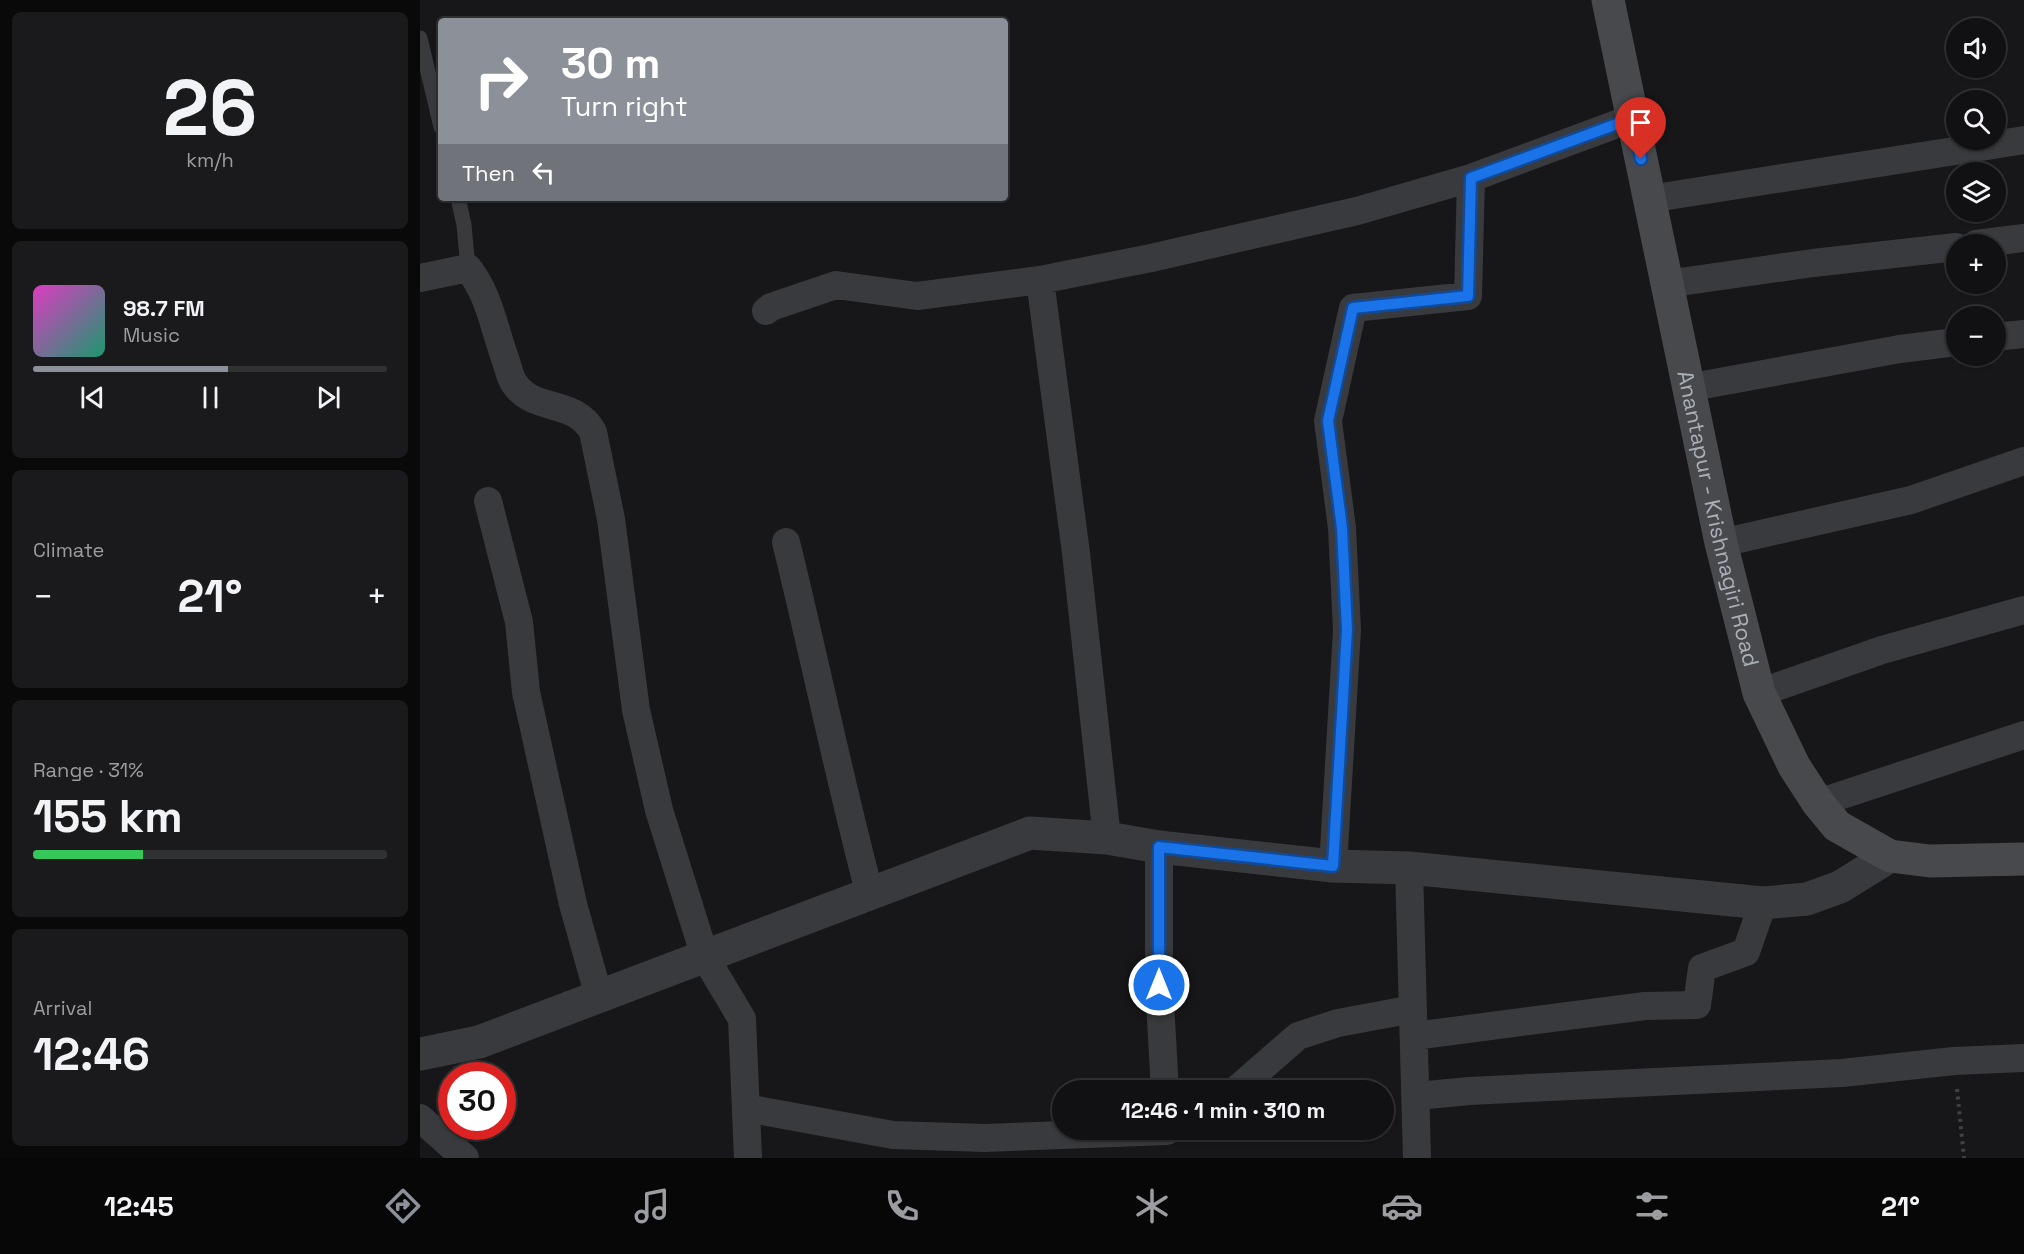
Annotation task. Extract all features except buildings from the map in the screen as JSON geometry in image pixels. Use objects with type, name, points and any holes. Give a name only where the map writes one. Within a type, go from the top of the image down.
[{"type":"main road","name":"Anantapur - Krishnagiri Road","points":[[1608,0],[1720,543],[1760,693],[1794,766],[1818,803],[1837,825],[1890,856],[1930,861],[2024,860]]},
{"type":"street","points":[[766,311],[771,307],[836,285],[917,296],[1040,280],[1357,212],[1471,178],[1633,118]]},
{"type":"street","points":[[1649,200],[2024,140]]},
{"type":"street","points":[[1333,866],[1347,630],[1342,528],[1328,421],[1353,308],[1468,296],[1471,178]]},
{"type":"street","points":[[2006,240],[2024,238]]},
{"type":"street","points":[[1665,284],[1813,263],[1946,248]]},
{"type":"street","points":[[420,278],[468,268],[480,283],[487,300],[514,383],[526,395],[572,411],[587,420],[593,432],[611,519],[636,710],[659,810],[705,957],[742,1018],[748,1158]]},
{"type":"street","points":[[1040,280],[1076,554],[1107,838]]},
{"type":"street","points":[[2006,336],[2024,334]]},
{"type":"street","points":[[1688,388],[1900,349],[1946,343]]},
{"type":"street","points":[[1720,543],[1911,500],[2024,461]]},
{"type":"street","points":[[488,501],[519,622],[526,692],[571,893],[599,997]]},
{"type":"street","points":[[786,542],[836,746],[848,814],[870,895]]},
{"type":"street","points":[[1760,693],[1882,650],[2024,610]]},
{"type":"street","points":[[1818,803],[2024,735]]},
{"type":"street","points":[[420,1054],[479,1042],[1030,833],[1107,838],[1159,847],[1333,866],[1409,868],[1762,903],[1815,896],[1840,886],[1890,856]]},
{"type":"street","points":[[1159,847],[1159,985],[1164,1080]]},
{"type":"street","points":[[1409,868],[1417,1158]]},
{"type":"street","points":[[1247,1080],[1298,1036],[1338,1023],[1413,1022],[1645,1006],[1697,1005],[1702,968],[1746,952],[1762,903]]},
{"type":"street","points":[[1417,1096],[1469,1091],[1842,1073],[1954,1061],[2024,1058]]},
{"type":"street","points":[[746,1108],[893,1135],[985,1138],[1052,1135]]},
{"type":"street","points":[[420,1118],[465,1158]]},
{"type":"lane","points":[[420,38],[438,114]]},
{"type":"lane","points":[[459,201],[464,225],[468,268]]},
{"type":"path","points":[[1954,1061],[1964,1158]]},
{"type":"route","points":[[1159,985],[1159,847],[1333,866],[1347,630],[1342,528],[1328,421],[1353,308],[1468,296],[1471,178],[1633,118],[1641,159]]}]
